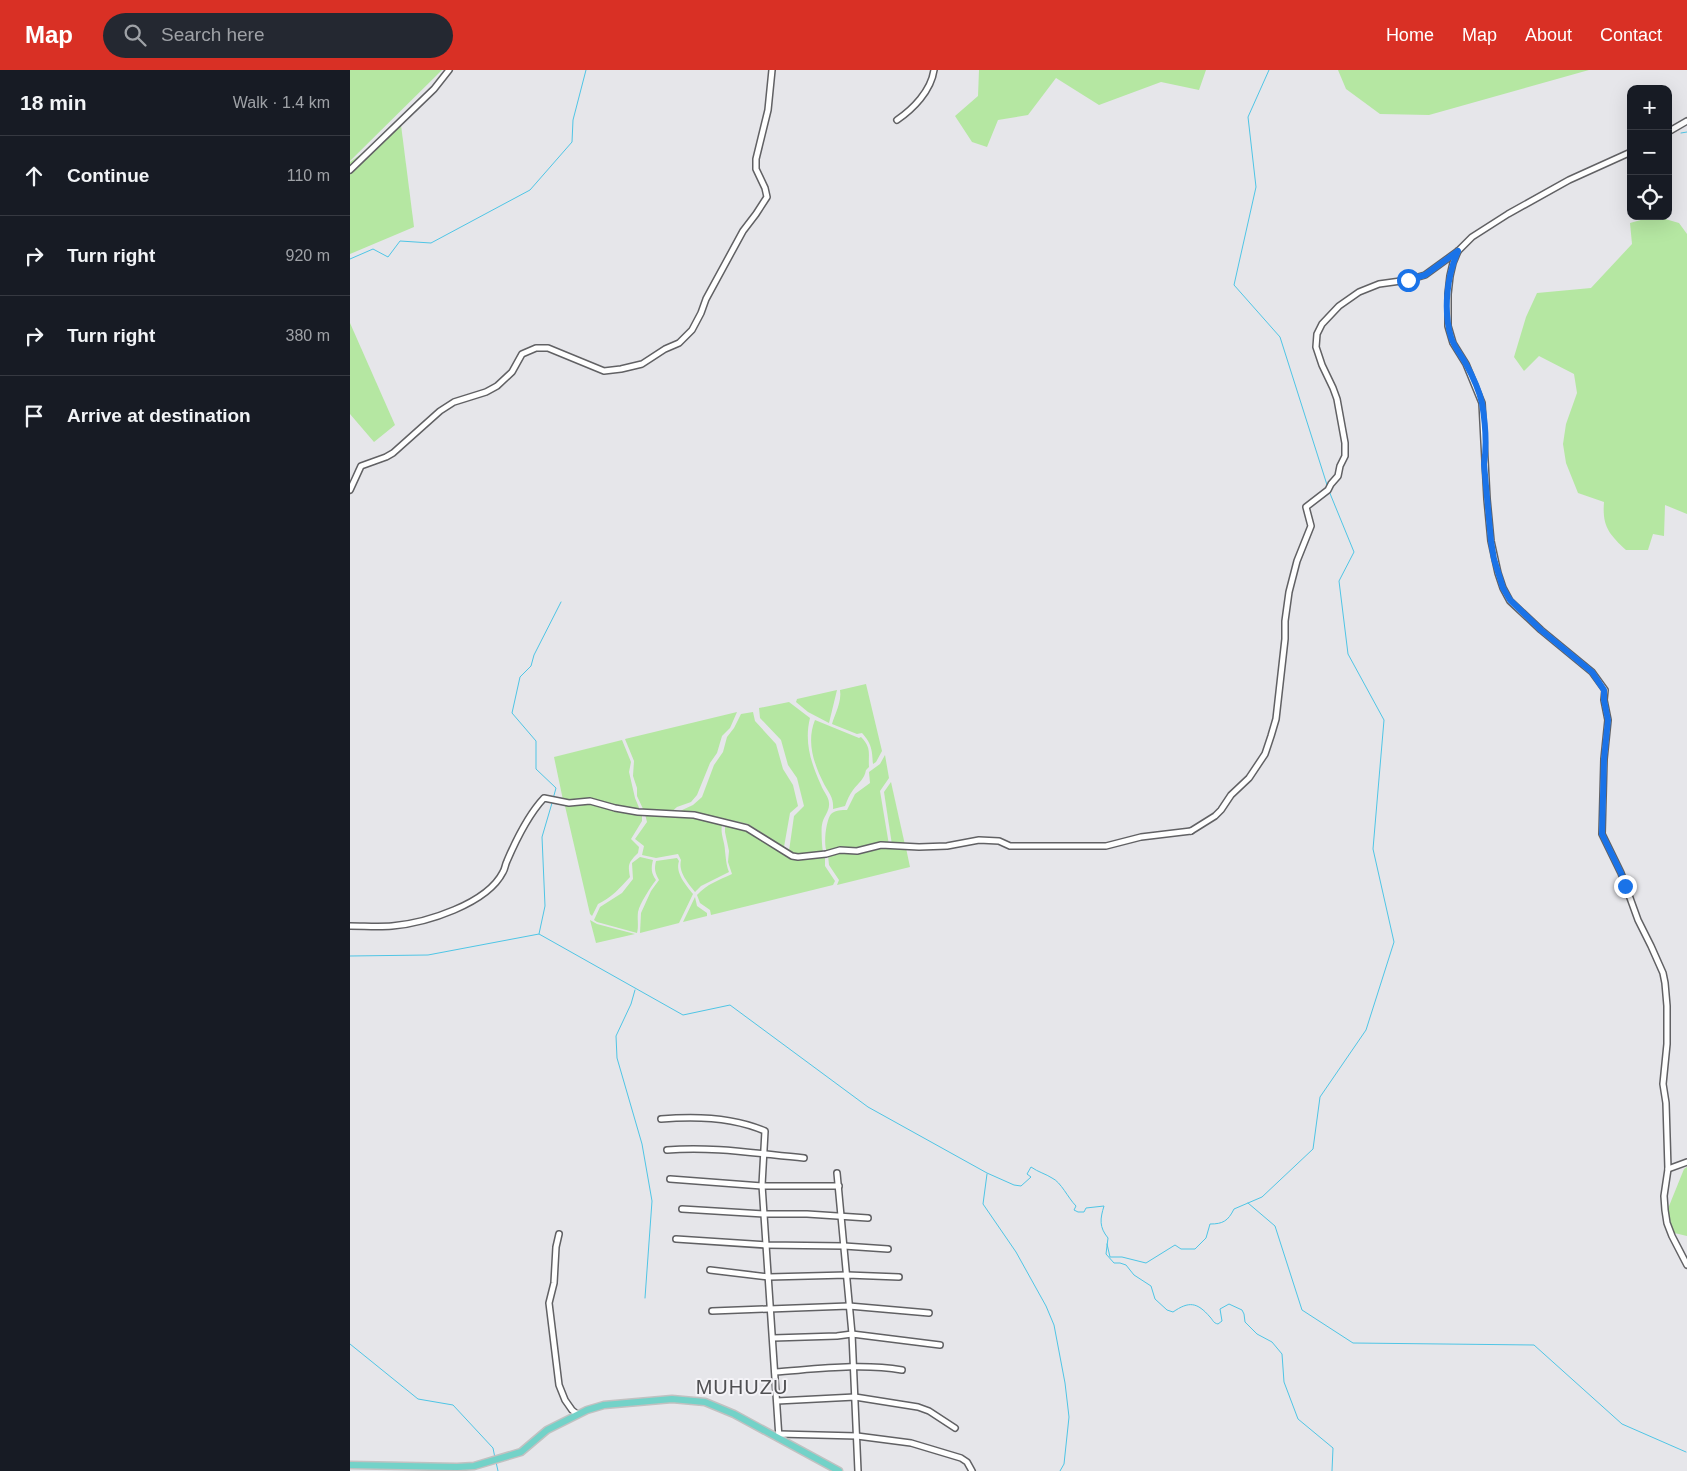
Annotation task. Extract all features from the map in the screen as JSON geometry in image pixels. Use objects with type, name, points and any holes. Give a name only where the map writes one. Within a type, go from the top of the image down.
[{"type":"main road","points":[[350,1465],[474,1466],[521,1452],[548,1430],[577,1414],[604,1405],[672,1399],[705,1402],[734,1414],[779,1436],[840,1471]]},
{"type":"street","points":[[350,170],[434,89],[449,70]]},
{"type":"street","points":[[350,490],[361,466],[393,453],[454,402],[486,392],[497,386],[512,372],[522,354],[530,350],[542,347],[548,348],[604,371],[612,371],[642,364],[664,349],[679,343],[692,330],[702,313],[706,299],[743,231],[767,197],[756,169],[756,159],[768,110],[772,70]]},
{"type":"street","points":[[897,120],[915,106],[923,96],[933,77],[934,70]]},
{"type":"street","points":[[1671,130],[1687,121]]},
{"type":"street","points":[[350,926],[407,924],[459,908],[473,901],[487,891],[503,873],[506,862],[528,821],[544,798],[570,803],[590,801],[629,811],[694,815],[747,828],[792,856],[798,857],[836,851],[857,851],[881,845],[947,846],[978,840],[999,841],[1010,846],[1106,846],[1141,837],[1191,831],[1221,810],[1231,795],[1249,778],[1265,754],[1276,719],[1289,592],[1297,561],[1310,526],[1306,507],[1328,490],[1338,476],[1345,456],[1345,443],[1339,407],[1316,347],[1317,334],[1322,324],[1339,306],[1359,292],[1379,284],[1420,277],[1458,251],[1472,237],[1527,203],[1608,161],[1627,154]]},
{"type":"street","points":[[1458,251],[1450,276],[1448,326],[1453,343],[1466,364],[1482,403],[1486,499],[1491,541],[1498,573],[1503,588],[1510,600],[1541,630],[1592,672],[1604,690],[1608,720],[1604,759],[1602,834],[1621,873],[1638,920],[1663,973],[1665,983],[1667,1044],[1663,1084],[1666,1103],[1668,1169],[1664,1196],[1667,1223],[1679,1252],[1687,1265]]},
{"type":"street","points":[[661,1119],[702,1118],[752,1125],[764,1131],[762,1186],[779,1436],[857,1436],[912,1443],[962,1458],[972,1471]]},
{"type":"street","points":[[668,1150],[690,1148],[804,1158]]},
{"type":"street","points":[[1668,1169],[1687,1162]]},
{"type":"street","points":[[838,1173],[852,1334],[858,1471]]},
{"type":"street","points":[[670,1179],[762,1186],[839,1186]]},
{"type":"street","points":[[682,1208],[764,1214],[807,1214],[868,1218]]},
{"type":"street","points":[[559,1234],[556,1248],[554,1283],[549,1303],[559,1385],[565,1400],[577,1414]]},
{"type":"street","points":[[676,1238],[766,1245],[844,1246],[888,1249]]},
{"type":"street","points":[[710,1270],[768,1277],[899,1276]]},
{"type":"street","points":[[712,1311],[849,1306],[929,1313]]},
{"type":"street","points":[[772,1338],[852,1334],[940,1345]]},
{"type":"street","points":[[775,1372],[853,1367],[884,1367],[902,1370]]},
{"type":"street","points":[[777,1401],[855,1397],[918,1407],[929,1411],[955,1428]]},
{"type":"green space","points":[[350,70],[442,70],[350,161]]},
{"type":"green space","points":[[979,70],[1206,70],[1199,90],[1161,82],[1099,105],[1056,78],[1028,115],[998,120],[987,147],[972,142],[955,116],[978,96]]},
{"type":"green space","points":[[1338,70],[1589,70],[1429,115],[1380,114],[1346,89]]},
{"type":"green space","points":[[401,125],[414,227],[350,254],[350,162]]},
{"type":"green space","points":[[1641,220],[1669,220],[1679,223],[1687,234],[1687,514],[1665,505],[1664,536],[1653,534],[1648,550],[1626,550],[1608,529],[1604,517],[1604,502],[1578,493],[1566,463],[1563,444],[1566,424],[1577,393],[1574,374],[1539,356],[1524,371],[1514,357],[1526,317],[1537,293],[1591,288],[1632,244],[1630,223]]},
{"type":"green space","points":[[350,323],[395,425],[374,442],[350,414]]},
{"type":"green space","points":[[866,684],[882,751],[873,764],[871,747],[862,733],[857,734],[832,724],[839,703],[840,690]]},
{"type":"green space","points":[[837,690],[829,723],[808,712],[796,702],[797,699]]},
{"type":"green space","points":[[789,702],[810,718],[808,744],[814,769],[829,803],[822,827],[823,851],[795,855],[789,851],[794,816],[804,806],[797,778],[788,765],[781,740],[760,718],[759,708]]},
{"type":"green space","points":[[737,712],[730,728],[722,736],[717,753],[710,763],[697,795],[691,802],[677,807],[670,813],[644,811],[637,796],[637,788],[633,776],[634,761],[625,739]]},
{"type":"green space","points":[[753,712],[755,721],[776,744],[783,769],[793,785],[798,806],[790,813],[784,847],[748,824],[690,811],[680,811],[693,805],[702,797],[714,765],[723,752],[727,737],[741,714]]},
{"type":"green space","points":[[815,720],[859,738],[861,737],[868,748],[869,767],[863,779],[850,794],[845,806],[833,809],[832,799],[817,769],[811,745],[812,728]]},
{"type":"green space","points":[[622,740],[631,762],[629,772],[640,810],[615,806],[587,798],[563,800],[554,757]]},
{"type":"green space","points":[[885,755],[889,778],[880,791],[889,845],[827,852],[825,844],[829,817],[837,811],[847,810],[855,794],[870,783],[869,772],[880,764]]},
{"type":"green space","points":[[891,782],[905,845],[892,845],[884,792]]},
{"type":"green space","points":[[588,803],[642,815],[642,821],[631,839],[639,847],[638,853],[630,864],[630,877],[611,896],[598,904],[592,916],[565,806],[580,806]]},
{"type":"green space","points":[[645,814],[687,815],[722,825],[729,872],[701,886],[695,892],[682,873],[681,860],[678,854],[656,858],[642,855],[644,846],[635,839],[647,822]]},
{"type":"green space","points":[[725,826],[747,828],[794,859],[825,856],[825,866],[835,881],[833,885],[711,915],[710,910],[700,903],[697,895],[709,885],[732,874],[728,862],[729,851]]},
{"type":"green space","points":[[879,847],[906,848],[910,867],[837,885],[839,880],[829,865],[828,855],[857,853]]},
{"type":"green space","points":[[640,857],[653,860],[652,870],[656,880],[639,908],[637,933],[594,920],[600,907],[622,893],[633,879],[632,863]]},
{"type":"green space","points":[[677,858],[684,883],[693,894],[679,923],[640,933],[641,913],[651,891],[659,880],[655,871],[656,861]]},
{"type":"green space","points":[[695,897],[697,906],[707,913],[707,916],[683,922]]},
{"type":"green space","points":[[590,920],[597,924],[635,934],[596,943]]},
{"type":"green space","points":[[1687,1167],[1687,1236],[1670,1232],[1665,1216],[1684,1169]]},
{"type":"waterway","points":[[350,259],[373,249],[388,257],[400,241],[431,243],[530,190],[572,142],[573,120],[586,70]]},
{"type":"waterway","points":[[1269,70],[1248,117],[1256,187],[1234,285],[1280,337],[1328,488]]},
{"type":"waterway","points":[[1681,133],[1687,132]]},
{"type":"waterway","points":[[1107,1244],[1110,1257],[1122,1257],[1146,1263],[1175,1245],[1181,1249],[1195,1249],[1206,1238],[1210,1224],[1225,1221],[1234,1209],[1262,1197],[1313,1149],[1320,1097],[1366,1030],[1394,942],[1373,849],[1384,720],[1348,654],[1339,581],[1354,552],[1329,491]]},
{"type":"waterway","points":[[553,799],[556,788],[536,769],[536,741],[512,713],[520,677],[531,666],[534,655],[561,602]]},
{"type":"waterway","points":[[539,934],[545,906],[542,837],[552,803]]},
{"type":"waterway","points":[[350,956],[428,955],[539,934],[683,1015],[730,1005],[868,1107],[987,1173],[1014,1185],[1021,1186],[1031,1177],[1027,1174],[1031,1167],[1055,1180],[1076,1206],[1074,1210],[1084,1212],[1086,1208],[1104,1206],[1101,1223],[1108,1238],[1106,1254],[1114,1263],[1126,1265],[1134,1275],[1151,1286],[1155,1299],[1167,1310],[1173,1312],[1184,1306],[1197,1306],[1218,1324],[1222,1321],[1220,1309],[1229,1304],[1242,1310],[1245,1322],[1257,1334],[1272,1342],[1282,1354],[1284,1382],[1298,1419],[1333,1448],[1332,1471]]},
{"type":"waterway","points":[[635,990],[631,1004],[616,1036],[617,1058],[642,1144],[652,1201],[645,1298]]},
{"type":"waterway","points":[[987,1174],[983,1204],[1016,1252],[1046,1306],[1054,1325],[1065,1383],[1069,1417],[1064,1464],[1060,1471]]},
{"type":"waterway","points":[[1248,1203],[1275,1226],[1302,1310],[1353,1343],[1534,1345],[1622,1424],[1686,1452]]},
{"type":"waterway","points":[[350,1344],[418,1399],[453,1405],[493,1448],[495,1458]]},
{"type":"waterway","points":[[496,1462],[498,1471]]},
{"type":"district","name":"MUHUZU","points":[[742,1387]]},
{"type":"route","points":[[1408,280],[1425,275],[1458,251],[1450,276],[1448,326],[1453,343],[1466,364],[1482,403],[1486,454],[1484,464],[1486,499],[1494,559],[1503,588],[1510,600],[1541,630],[1592,672],[1604,690],[1608,720],[1601,825],[1602,834],[1621,873],[1625,886]]}]
